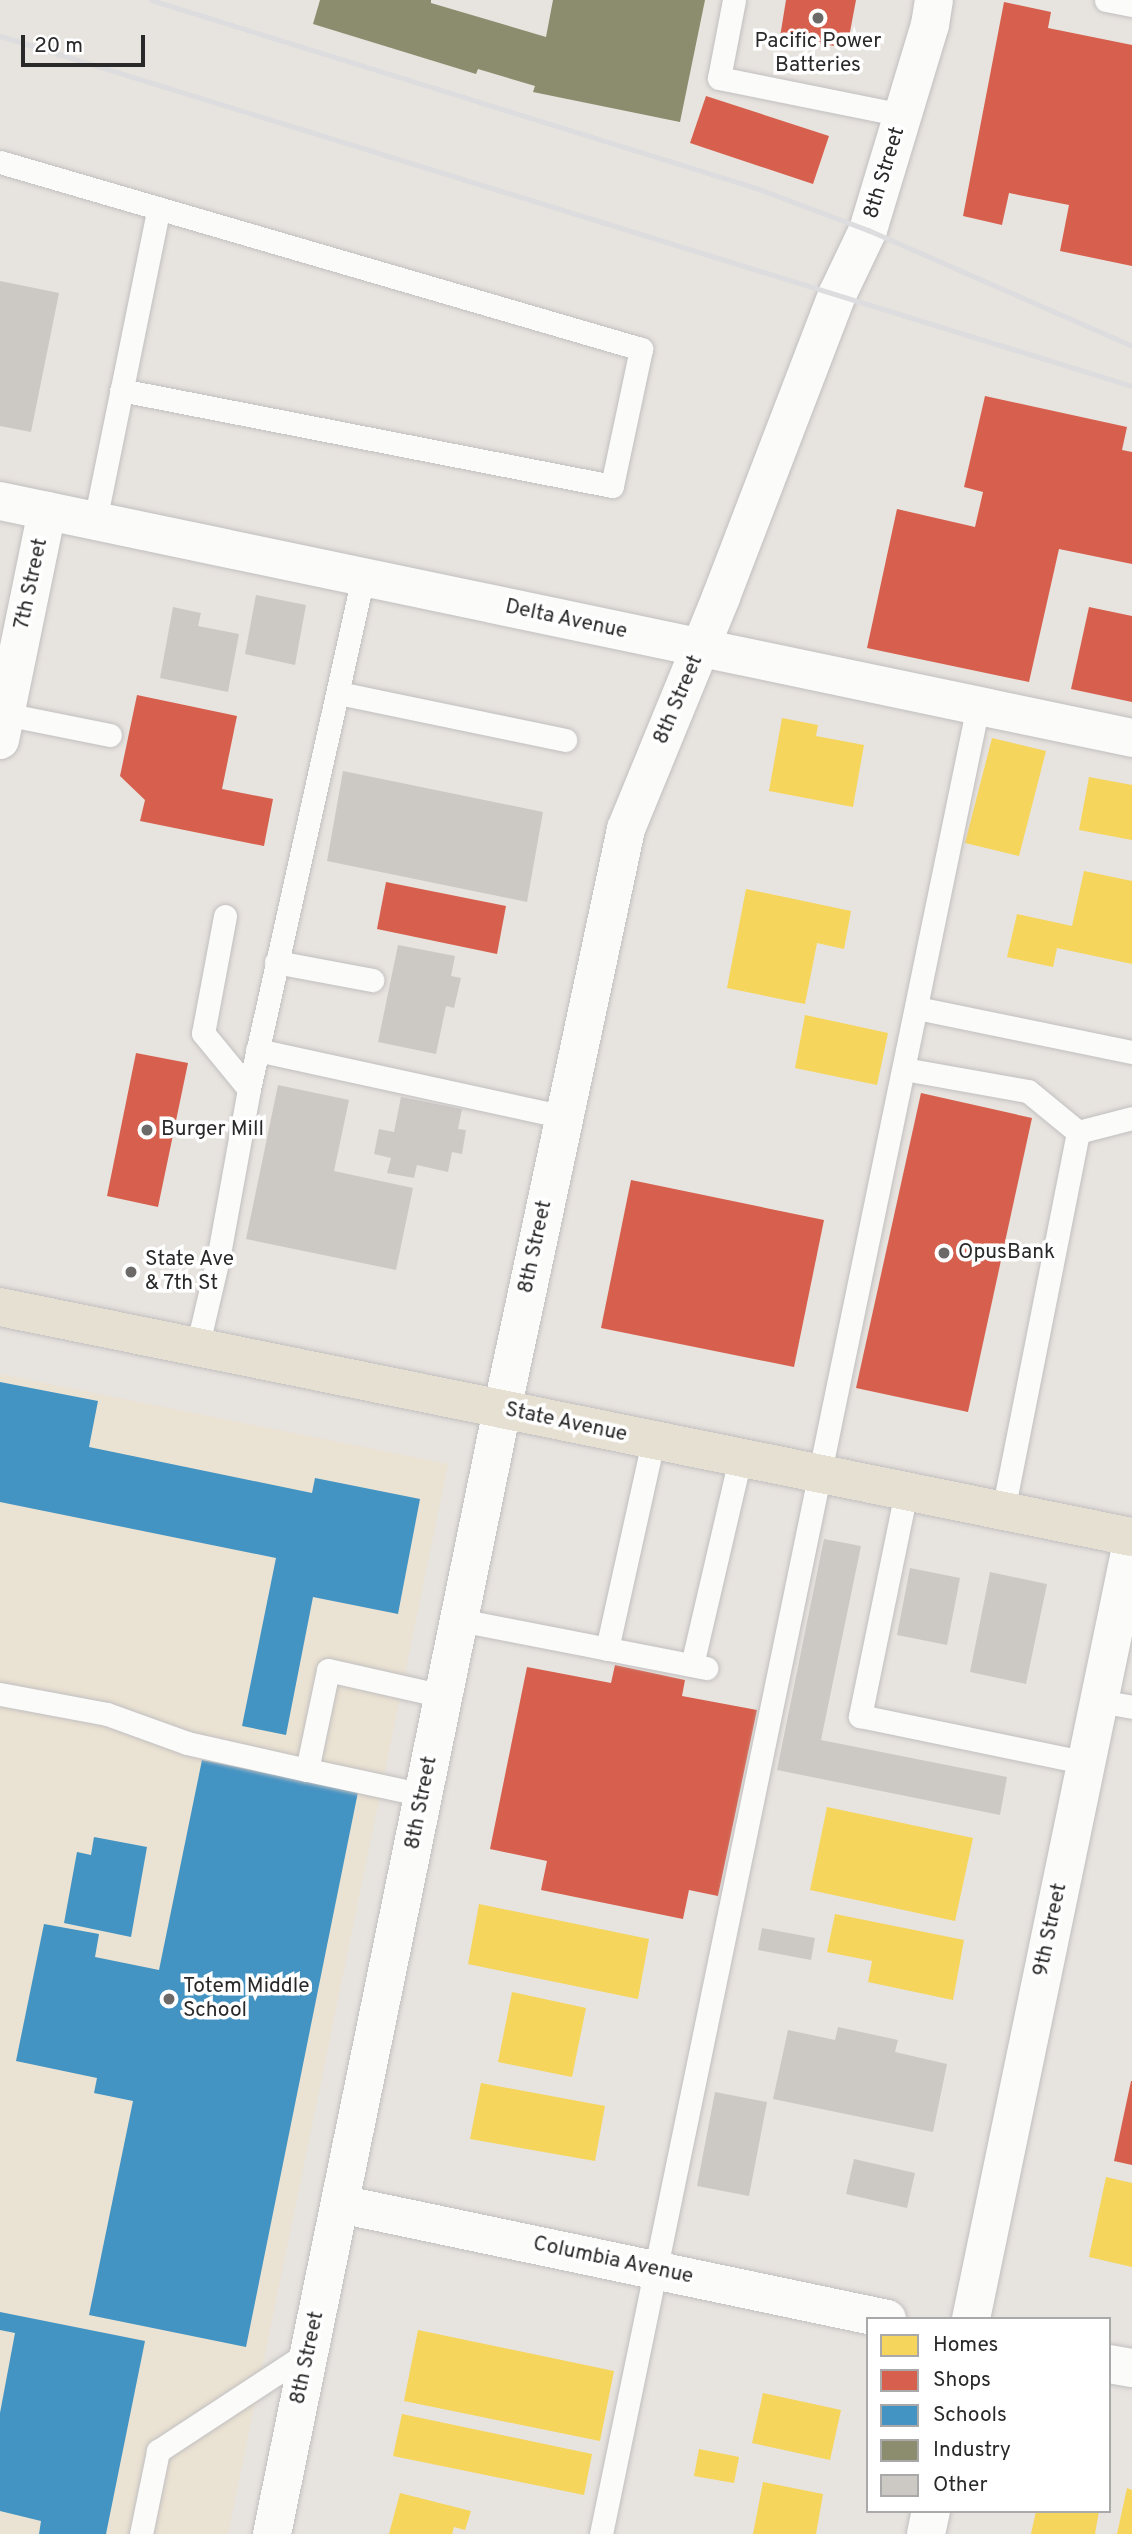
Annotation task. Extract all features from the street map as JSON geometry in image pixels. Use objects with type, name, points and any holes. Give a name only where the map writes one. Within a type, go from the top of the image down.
[{"type":"main road","name":"State Avenue","points":[[0,1307],[1132,1539]]},
{"type":"street","name":"8th Street","points":[[272,2534],[458,1620],[626,829],[701,649],[837,295],[868,230],[934,0]]},
{"type":"street","name":"Delta Avenue","points":[[0,501],[1132,738]]},
{"type":"street","name":"7th Street","points":[[2,722],[47,511]]},
{"type":"street","name":"9th Street","points":[[971,2317],[1086,1763],[1116,1704],[1132,1539]]},
{"type":"street","name":"Columbia Avenue","points":[[340,2204],[878,2317]]},
{"type":"street","points":[[1111,2364],[1132,2368]]},
{"type":"street","points":[[926,2534],[931,2513]]},
{"type":"lane","points":[[734,0],[719,78],[902,116]]},
{"type":"lane","points":[[1106,0],[1132,5]]},
{"type":"lane","points":[[0,162],[641,349],[612,486],[121,390]]},
{"type":"lane","points":[[95,522],[158,210]]},
{"type":"lane","points":[[197,1348],[219,1254],[248,1089],[363,577]]},
{"type":"lane","points":[[339,693],[565,740]]},
{"type":"lane","points":[[601,2534],[838,1396],[855,1367],[885,1234],[885,1165],[978,706]]},
{"type":"lane","points":[[2,722],[110,736]]},
{"type":"lane","points":[[225,916],[203,1033],[248,1089]]},
{"type":"lane","points":[[276,962],[372,980]]},
{"type":"lane","points":[[917,1008],[1132,1052]]},
{"type":"lane","points":[[257,1050],[564,1117]]},
{"type":"lane","points":[[904,1069],[1027,1091],[1078,1132]]},
{"type":"lane","points":[[1078,1132],[1132,1118]]},
{"type":"lane","points":[[1003,1511],[1078,1132]]},
{"type":"lane","points":[[607,1649],[653,1441]]},
{"type":"lane","points":[[458,1620],[699,1667],[740,1458]]},
{"type":"lane","points":[[906,1492],[860,1716],[1086,1763]]},
{"type":"lane","points":[[307,1770],[328,1670],[443,1696]]},
{"type":"lane","points":[[0,1694],[107,1714],[187,1743],[424,1796]]},
{"type":"lane","points":[[141,2534],[158,2451],[310,2351]]},
{"type":"shaded area","name":"Totem Middle School","points":[[0,1374],[448,1464],[228,2534],[0,2534]]},
{"type":"building: Homes","points":[[782,718],[818,725],[816,736],[864,745],[853,807],[769,791]]},
{"type":"building: Homes","points":[[992,738],[1046,751],[1019,856],[965,843]]},
{"type":"building: Homes","points":[[1089,777],[1132,785],[1132,840],[1079,830]]},
{"type":"building: Homes","points":[[1084,871],[1132,881],[1132,964],[1057,948],[1053,967],[1007,957],[1017,914],[1072,926]]},
{"type":"building: Homes","points":[[746,889],[851,911],[844,949],[817,943],[805,1004],[727,988]]},
{"type":"building: Homes","points":[[805,1015],[888,1033],[877,1085],[795,1068]]},
{"type":"building: Homes","points":[[827,1807],[973,1838],[955,1921],[810,1890]]},
{"type":"building: Homes","points":[[479,1904],[649,1939],[638,1999],[468,1964]]},
{"type":"building: Homes","points":[[835,1914],[964,1940],[953,2000],[868,1982],[872,1961],[827,1952]]},
{"type":"building: Homes","points":[[512,1992],[586,2008],[572,2077],[498,2062]]},
{"type":"building: Homes","points":[[481,2083],[605,2106],[595,2161],[470,2139]]},
{"type":"building: Homes","points":[[1106,2177],[1132,2183],[1132,2267],[1089,2257]]},
{"type":"building: Homes","points":[[418,2330],[614,2371],[600,2441],[404,2401]]},
{"type":"building: Homes","points":[[763,2393],[841,2410],[830,2460],[752,2443]]},
{"type":"building: Homes","points":[[402,2414],[592,2454],[584,2495],[393,2456]]},
{"type":"building: Homes","points":[[699,2449],[739,2457],[734,2483],[694,2476]]},
{"type":"building: Homes","points":[[763,2482],[823,2494],[816,2534],[753,2534]]},
{"type":"building: Homes","points":[[1127,2488],[1132,2490],[1132,2534],[1117,2534]]},
{"type":"building: Homes","points":[[400,2493],[471,2511],[465,2530],[454,2527],[452,2534],[389,2534]]},
{"type":"building: Homes","points":[[1036,2513],[1099,2513],[1095,2534],[1031,2534]]},
{"type":"building: Shops","name":"Pacific Power Batteries","points":[[786,0],[856,0],[847,48],[780,37]]},
{"type":"building: Shops","points":[[1004,2],[1051,12],[1048,28],[1132,45],[1132,266],[1060,251],[1069,205],[1009,193],[1002,225],[963,216]]},
{"type":"building: Shops","points":[[706,96],[829,136],[813,184],[690,143]]},
{"type":"building: Shops","points":[[985,396],[1127,427],[1122,450],[1132,452],[1132,564],[1059,549],[1029,682],[867,648],[897,509],[975,527],[983,492],[964,487]]},
{"type":"building: Shops","points":[[1089,607],[1132,616],[1132,702],[1071,689]]},
{"type":"building: Shops","points":[[137,695],[237,716],[222,789],[273,799],[264,846],[140,821],[145,800],[120,776]]},
{"type":"building: Shops","points":[[386,882],[506,906],[497,954],[377,929]]},
{"type":"building: Shops","name":"Burger Mill","points":[[136,1053],[188,1063],[158,1207],[107,1196]]},
{"type":"building: Shops","name":"OpusBank","points":[[921,1093],[1032,1118],[968,1412],[856,1388]]},
{"type":"building: Shops","points":[[631,1180],[824,1220],[794,1367],[601,1328]]},
{"type":"building: Shops","points":[[615,1665],[685,1680],[682,1696],[757,1710],[718,1896],[689,1890],[683,1919],[541,1890],[547,1861],[490,1849],[527,1667],[611,1683]]},
{"type":"building: Shops","points":[[1132,2081],[1132,2165],[1114,2161]]},
{"type":"building: Schools","points":[[0,1382],[98,1401],[89,1447],[312,1493],[315,1478],[420,1499],[398,1614],[313,1597],[286,1735],[242,1726],[276,1558],[0,1502]]},
{"type":"building: Schools","points":[[202,1760],[358,1792],[246,2347],[89,2315],[133,2101],[94,2093],[97,2078],[16,2061],[44,1924],[99,1934],[95,1957],[159,1970]]},
{"type":"building: Schools","points":[[94,1837],[147,1847],[131,1937],[64,1923],[77,1852],[91,1855]]},
{"type":"building: Schools","points":[[0,2312],[145,2341],[106,2534],[39,2534],[41,2521],[0,2511],[0,2413],[15,2333],[0,2330]]},
{"type":"building: Industry","points":[[320,0],[431,0],[431,3],[546,37],[553,0],[705,0],[680,122],[533,92],[535,86],[478,69],[476,74],[313,24]]},
{"type":"building: Other","points":[[0,281],[59,293],[31,432],[0,426]]},
{"type":"building: Other","points":[[256,595],[306,605],[295,665],[245,654]]},
{"type":"building: Other","points":[[173,607],[201,613],[198,626],[239,634],[228,692],[160,678]]},
{"type":"building: Other","points":[[343,771],[543,812],[527,902],[327,861]]},
{"type":"building: Other","points":[[398,945],[455,956],[451,976],[461,978],[454,1008],[446,1006],[436,1054],[378,1042]]},
{"type":"building: Other","points":[[278,1085],[349,1100],[334,1171],[413,1188],[396,1270],[246,1239]]},
{"type":"building: Other","points":[[401,1097],[462,1109],[458,1129],[466,1130],[462,1154],[452,1152],[448,1172],[417,1165],[414,1178],[387,1173],[391,1158],[374,1154],[379,1129],[394,1132]]},
{"type":"building: Other","points":[[824,1539],[861,1546],[821,1740],[1007,1777],[1000,1815],[777,1770]]},
{"type":"building: Other","points":[[910,1568],[960,1578],[947,1645],[897,1635]]},
{"type":"building: Other","points":[[990,1572],[1047,1584],[1026,1684],[970,1672]]},
{"type":"building: Other","points":[[762,1928],[815,1938],[811,1960],[758,1950]]},
{"type":"building: Other","points":[[838,2027],[898,2040],[895,2052],[947,2064],[933,2132],[773,2099],[788,2030],[835,2040]]},
{"type":"building: Other","points":[[715,2092],[767,2102],[749,2196],[697,2186]]},
{"type":"building: Other","points":[[854,2159],[915,2173],[907,2208],[846,2194]]},
{"type":"railway","points":[[151,0],[756,188],[868,230],[1132,346]]},
{"type":"railway","points":[[0,36],[1132,386]]},
{"type":"place","name":"Pacific Power Batteries","points":[[818,18]]},
{"type":"place","name":"Burger Mill","points":[[147,1130]]},
{"type":"place","name":"OpusBank","points":[[944,1253]]},
{"type":"place","name":"State Ave & 7th St","points":[[131,1272]]},
{"type":"place","name":"Totem Middle School","points":[[169,1999]]}]
